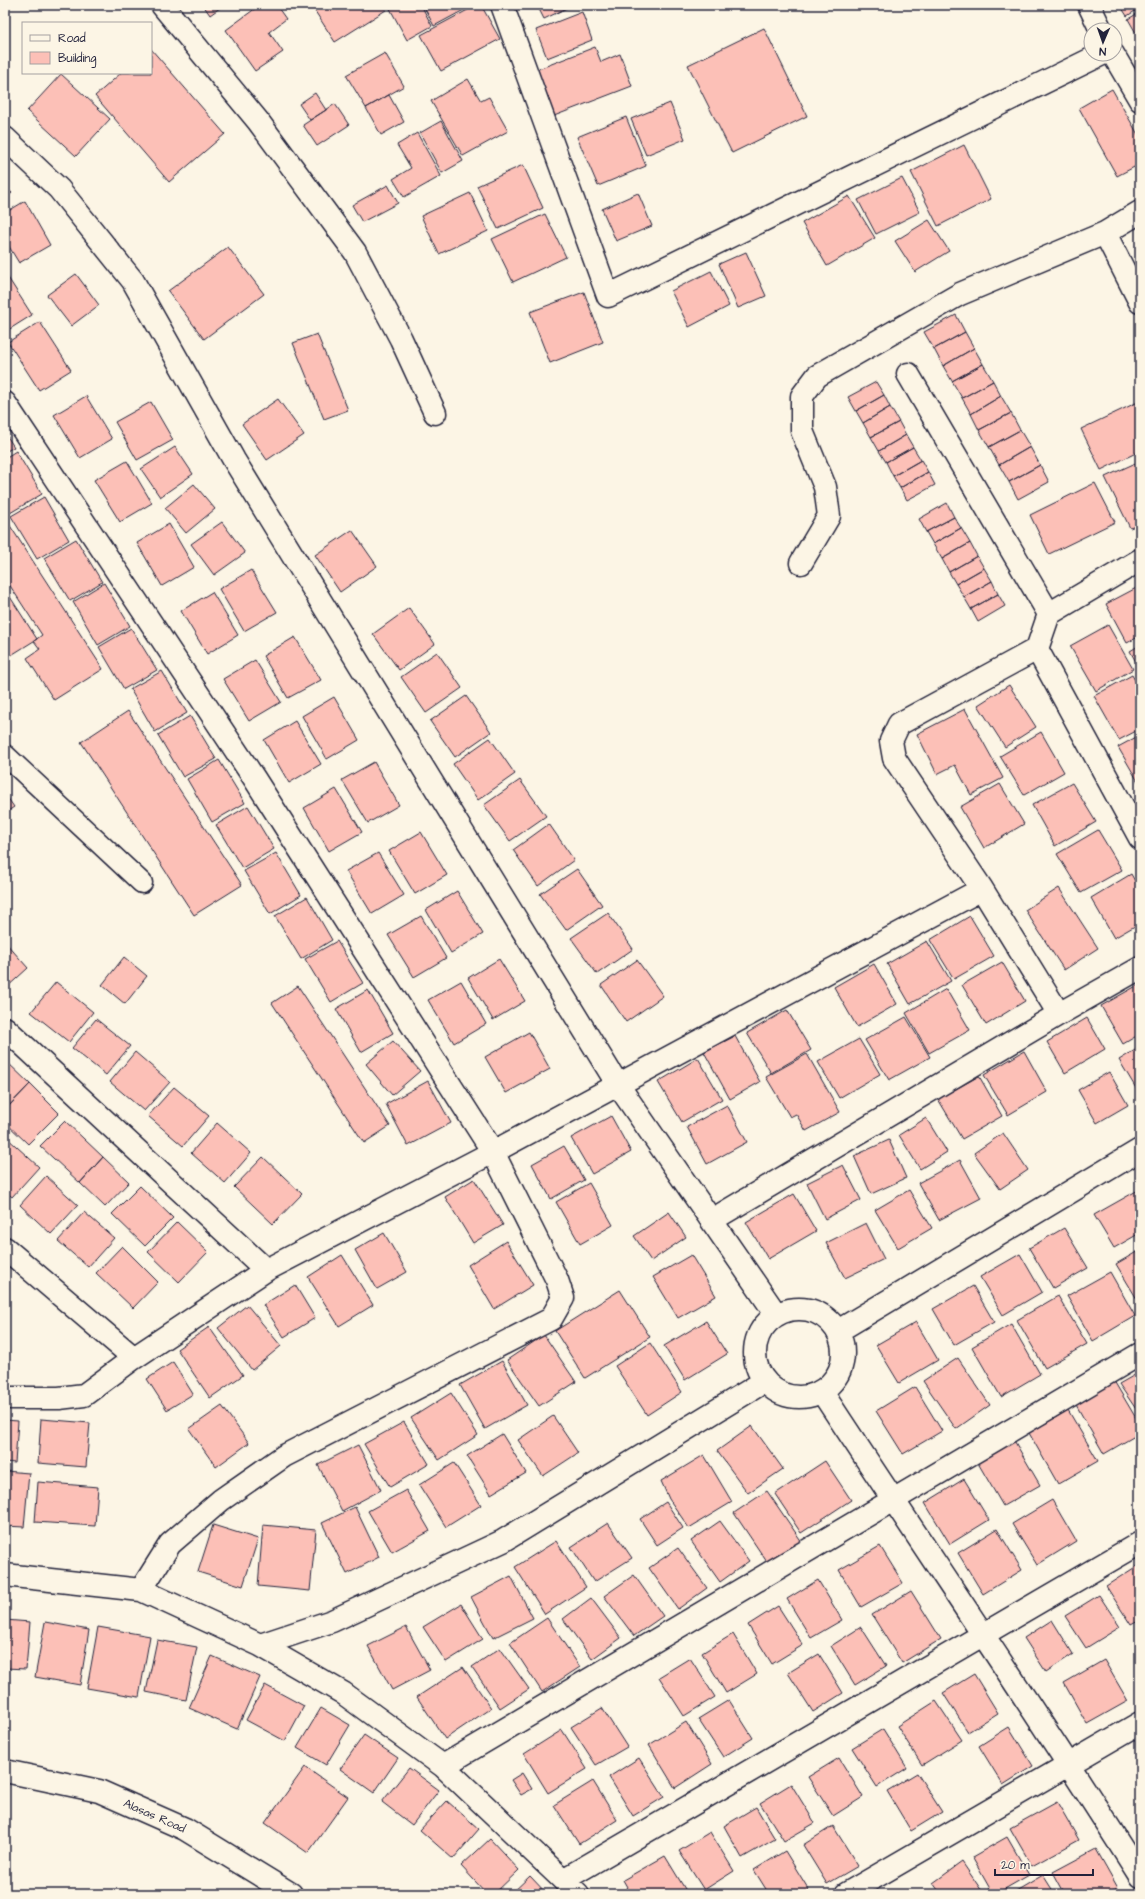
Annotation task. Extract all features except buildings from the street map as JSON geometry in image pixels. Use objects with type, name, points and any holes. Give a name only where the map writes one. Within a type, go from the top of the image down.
[{"type":"street","points":[[162,5],[258,121],[356,252],[401,339],[435,413]]},
{"type":"street","points":[[502,5],[608,296],[1086,62]]},
{"type":"street","points":[[1089,5],[1097,22]]},
{"type":"street","points":[[1119,62],[1137,88]]},
{"type":"street","points":[[5,138],[59,189],[133,281],[234,460],[618,1085],[776,1314]]},
{"type":"street","points":[[800,563],[829,516],[825,487],[802,431],[802,396],[817,376],[960,294],[1105,233],[1140,212]]},
{"type":"street","points":[[1105,233],[1140,302]]},
{"type":"street","points":[[908,374],[1049,614]]},
{"type":"street","points":[[5,403],[254,778],[493,1152],[557,1280],[563,1298],[552,1319],[284,1456],[221,1500],[170,1544],[141,1590]]},
{"type":"street","points":[[1059,1014],[982,889],[894,758],[891,741],[899,724],[1037,649],[1049,614],[1140,560]]},
{"type":"street","points":[[1037,649],[1140,838]]},
{"type":"street","points":[[5,1398],[58,1398],[84,1395],[134,1358],[266,1270],[493,1152],[982,889]]},
{"type":"street","points":[[712,1220],[1059,1014],[1140,968]]},
{"type":"street","points":[[5,1029],[266,1270]]},
{"type":"street","points":[[838,1331],[1140,1150]]},
{"type":"street","points":[[5,1248],[134,1358]]},
{"type":"street","points":[[804,1308],[818,1312],[829,1320],[838,1331],[844,1347],[843,1364],[835,1380],[822,1392],[801,1398],[781,1394],[765,1381],[757,1368],[754,1353],[757,1338],[764,1324],[776,1314],[789,1309],[804,1308]]},
{"type":"street","points":[[443,1766],[1140,1354]]},
{"type":"street","points":[[260,1645],[332,1621],[503,1541],[765,1381]]},
{"type":"street","points":[[822,1392],[893,1500],[985,1634],[1140,1876]]},
{"type":"street","points":[[5,1575],[141,1590],[260,1645],[342,1693],[443,1766],[571,1887],[985,1634],[1140,1543]]},
{"type":"street","points":[[846,1894],[1140,1723]]},
{"type":"street","name":"Alasas Road","points":[[5,1771],[99,1791],[185,1829],[291,1894]]},
{"type":"lane","points":[[5,755],[142,883]]}]
